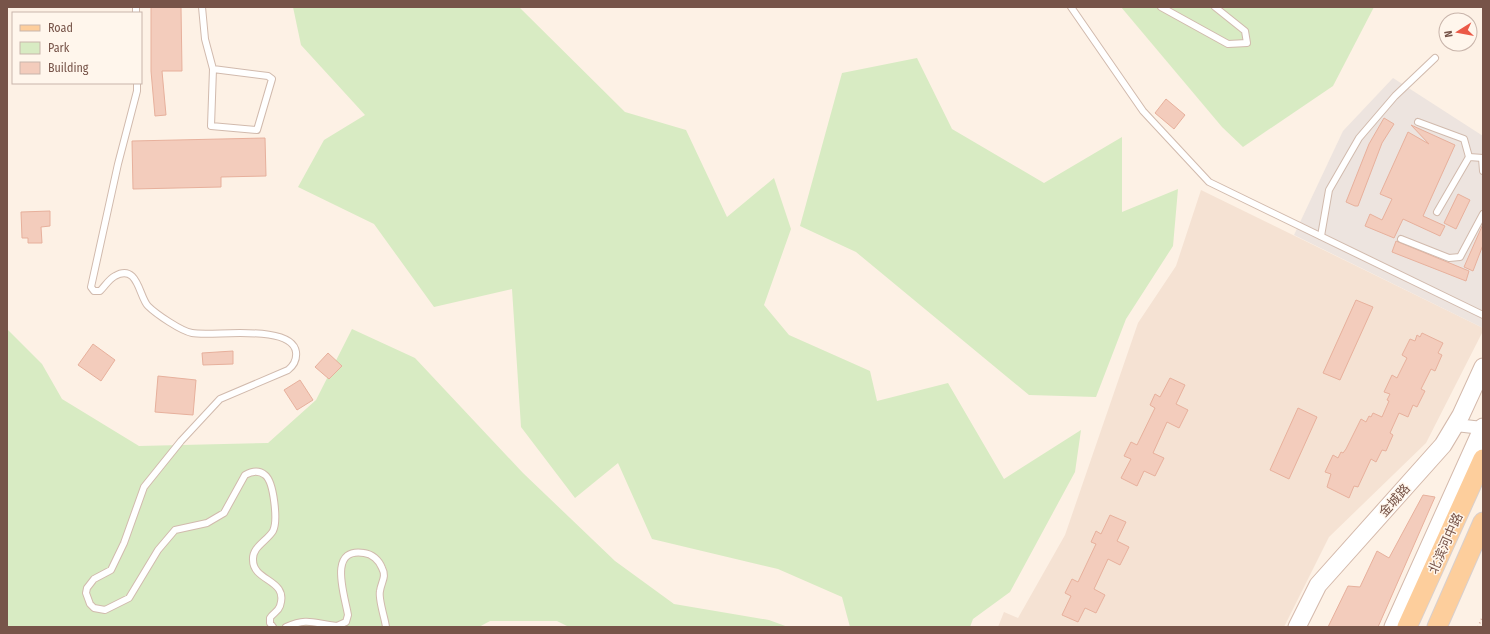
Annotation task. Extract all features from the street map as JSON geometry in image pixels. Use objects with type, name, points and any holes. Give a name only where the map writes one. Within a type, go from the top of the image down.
[{"type":"main road","name":"北滨河中路","points":[[1407,627],[1483,459]]},
{"type":"main road","name":"北滨河中路","points":[[1437,627],[1483,522]]},
{"type":"street","name":"金城路","points":[[1297,627],[1318,585],[1431,460],[1443,444],[1456,425],[1483,367]]},
{"type":"street","points":[[1393,627],[1483,428],[1456,425]]},
{"type":"lane","points":[[202,7],[205,39],[213,69],[211,126],[257,130],[272,79],[268,76],[213,69]]},
{"type":"lane","points":[[1071,7],[1143,111],[1209,182],[1483,315]]},
{"type":"lane","points":[[1161,7],[1228,44],[1247,43],[1245,31],[1215,7]]},
{"type":"lane","points":[[1321,236],[1329,190],[1359,138],[1395,96],[1435,58]]},
{"type":"lane","points":[[137,84],[137,91],[118,164],[91,287],[98,291],[115,276],[120,274],[130,276],[138,282],[147,305],[169,322],[191,334],[234,332],[285,338],[294,345],[296,356],[292,367],[288,370],[220,399],[181,441],[144,487],[124,543],[111,570],[90,583],[86,593],[87,599],[94,608],[105,610],[129,598],[158,550],[175,530],[207,523],[224,513],[245,475],[250,472],[260,472],[268,478],[270,483],[275,510],[273,530],[256,549],[253,561],[257,572],[273,582],[280,593],[280,606],[277,612],[270,618],[270,623],[273,627]]},
{"type":"lane","points":[[1418,122],[1464,139],[1469,158],[1437,212]]},
{"type":"lane","points":[[1469,158],[1482,158],[1483,171]]},
{"type":"lane","points":[[1401,239],[1449,258],[1460,256],[1483,214]]},
{"type":"lane","points":[[286,627],[298,622],[315,621],[337,626],[346,622],[348,615],[340,571],[344,560],[358,552],[373,556],[383,569],[383,584],[380,591],[386,627]]},
{"type":"path","points":[[1478,627],[1483,616]]},
{"type":"shaded area","points":[[1393,78],[1483,136],[1483,328],[1294,235],[1343,131]]},
{"type":"shaded area","points":[[1201,190],[1483,328],[1483,331],[1426,443],[1329,537],[1284,627],[998,627],[1004,612],[1018,618],[1065,535],[1138,323],[1176,266]]},
{"type":"green space","points":[[293,7],[519,7],[625,112],[686,130],[727,217],[774,178],[791,229],[764,305],[789,335],[870,371],[877,401],[948,383],[1004,479],[1081,430],[1075,472],[1010,592],[973,619],[970,627],[850,627],[842,597],[778,569],[652,539],[618,463],[575,498],[521,427],[512,289],[434,307],[374,224],[298,187],[324,140],[365,115],[301,45]]},
{"type":"green space","points":[[1121,7],[1374,7],[1333,86],[1243,147],[1222,127]]},
{"type":"green space","points":[[917,58],[952,129],[1044,183],[1122,137],[1122,212],[1178,189],[1173,246],[1126,319],[1096,397],[1029,395],[856,252],[800,226],[842,73]]},
{"type":"green space","points":[[7,329],[42,364],[62,399],[139,446],[268,443],[316,400],[352,329],[415,358],[523,473],[615,561],[674,604],[769,620],[788,627],[569,627],[557,621],[490,621],[479,627],[7,627]]},
{"type":"building","points":[[151,7],[181,7],[182,71],[162,71],[166,115],[155,116],[151,71]]},
{"type":"building","points":[[1166,99],[1185,115],[1174,129],[1155,113]]},
{"type":"building","points":[[1384,118],[1394,124],[1382,143],[1358,206],[1355,206],[1346,202],[1369,144]]},
{"type":"building","points":[[1411,125],[1455,145],[1423,216],[1445,226],[1440,236],[1403,219],[1394,238],[1365,226],[1370,214],[1382,220],[1392,199],[1380,194],[1408,132],[1429,144]]},
{"type":"building","points":[[265,138],[266,176],[221,177],[221,187],[133,189],[132,141]]},
{"type":"building","points":[[1458,194],[1470,200],[1456,229],[1444,223]]},
{"type":"building","points":[[50,211],[50,226],[41,227],[42,243],[28,243],[28,238],[22,238],[21,212]]},
{"type":"building","points":[[1483,224],[1483,245],[1473,271],[1464,267]]},
{"type":"building","points":[[1396,241],[1469,271],[1466,281],[1392,252]]},
{"type":"building","points":[[1356,300],[1373,307],[1340,380],[1323,373]]},
{"type":"building","points":[[1422,333],[1443,343],[1438,353],[1442,355],[1435,371],[1431,369],[1421,389],[1425,391],[1417,407],[1413,405],[1408,417],[1399,413],[1390,433],[1393,435],[1386,451],[1382,450],[1376,462],[1371,459],[1358,487],[1354,486],[1349,498],[1327,487],[1331,474],[1325,472],[1333,455],[1338,458],[1341,452],[1343,453],[1361,419],[1366,422],[1369,416],[1371,417],[1373,413],[1382,417],[1389,401],[1387,400],[1390,394],[1384,392],[1392,375],[1397,378],[1407,358],[1402,355],[1410,339],[1415,341],[1417,335],[1420,337]]},
{"type":"building","points":[[93,344],[115,360],[101,381],[78,365]]},
{"type":"building","points":[[233,351],[233,364],[203,365],[202,353]]},
{"type":"building","points":[[328,353],[342,366],[329,379],[315,367]]},
{"type":"building","points":[[158,376],[196,380],[193,415],[155,412]]},
{"type":"building","points":[[1170,378],[1185,385],[1176,404],[1188,410],[1179,428],[1167,422],[1153,453],[1164,458],[1155,476],[1144,471],[1137,486],[1121,478],[1131,459],[1124,456],[1131,442],[1137,445],[1155,408],[1150,405],[1155,394],[1160,397]]},
{"type":"building","points":[[300,380],[313,400],[297,410],[284,390]]},
{"type":"building","points":[[1298,408],[1317,417],[1289,479],[1270,470]]},
{"type":"building","points":[[1423,495],[1435,497],[1378,627],[1328,627],[1348,586],[1360,587],[1377,551],[1389,558]]},
{"type":"building","points":[[1110,515],[1126,522],[1117,541],[1129,547],[1120,565],[1108,559],[1094,589],[1105,595],[1096,613],[1085,608],[1078,622],[1062,615],[1071,596],[1065,593],[1072,579],[1078,582],[1096,544],[1091,542],[1096,531],[1101,534]]}]
